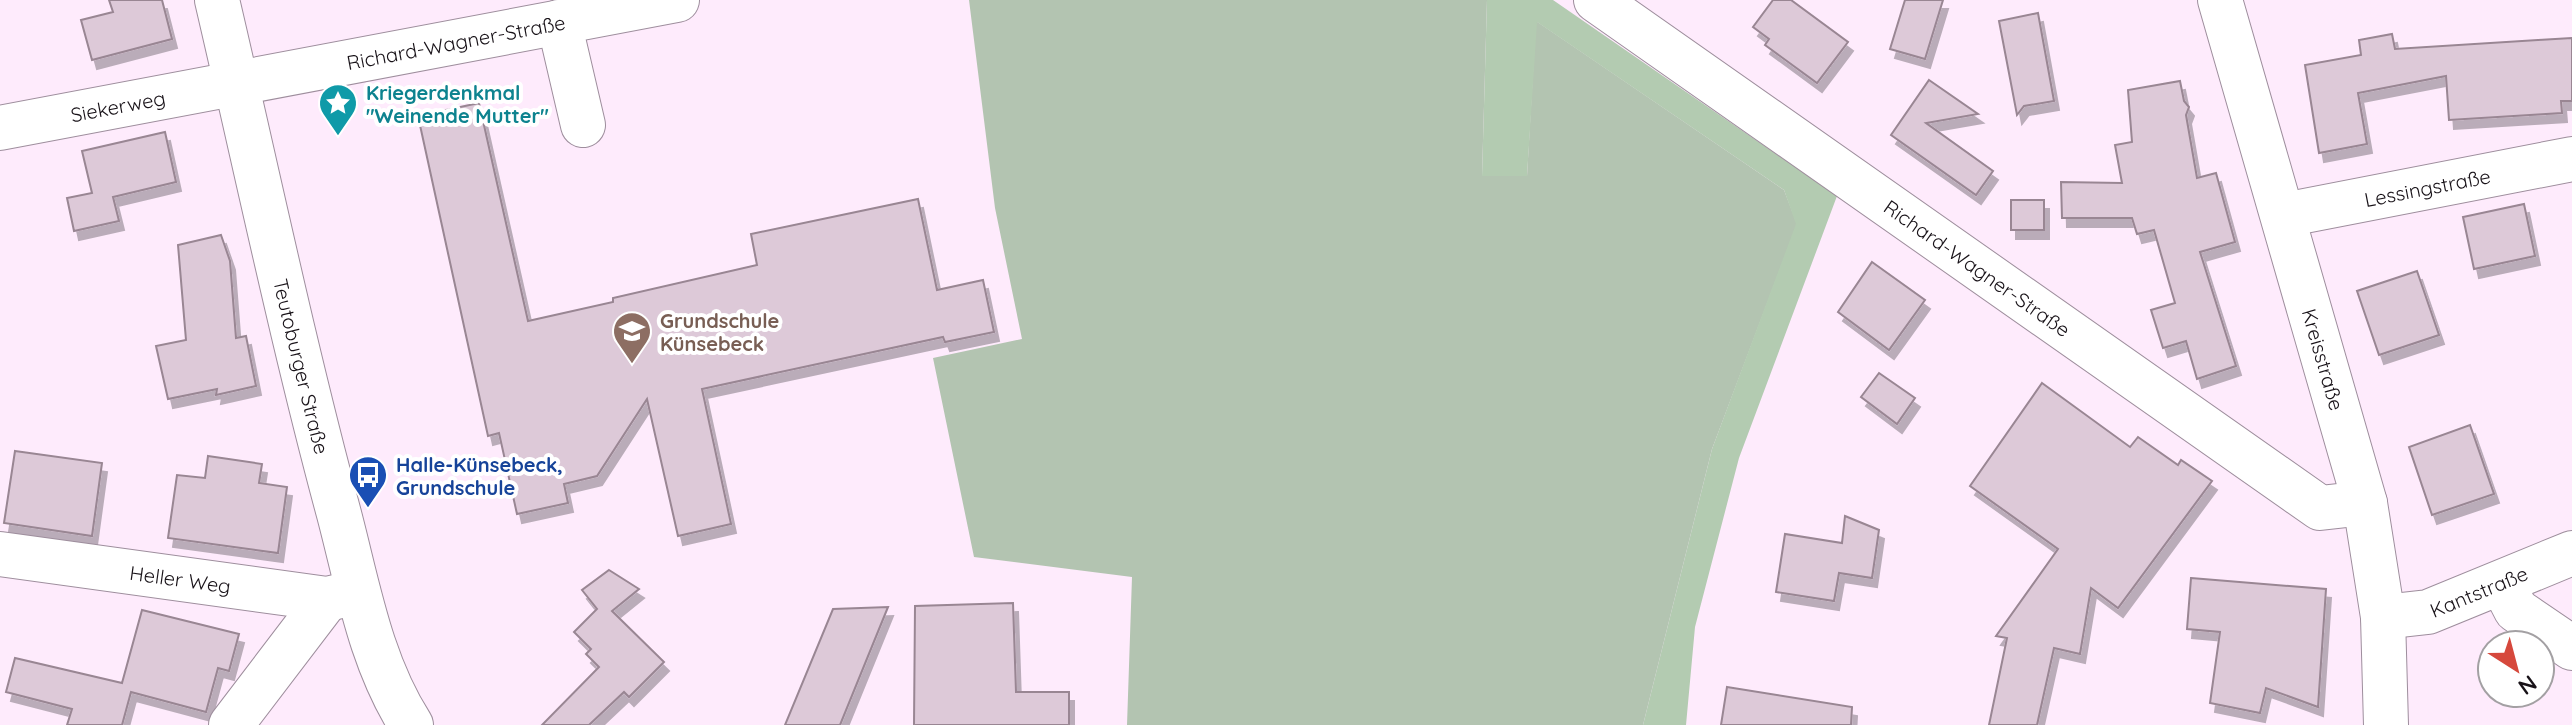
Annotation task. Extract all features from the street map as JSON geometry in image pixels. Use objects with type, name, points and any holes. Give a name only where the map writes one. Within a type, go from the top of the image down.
[{"type":"street","name":"Teutoburger Straße","points":[[217,0],[325,463],[343,596],[411,725]]},
{"type":"street","name":"Richard-Wagner-Straße","points":[[236,81],[677,0]]},
{"type":"street","name":"Richard-Wagner-Straße","points":[[1596,0],[2320,508],[2365,503]]},
{"type":"street","name":"Kreisstraße","points":[[2220,0],[2365,503],[2383,617],[2386,725]]},
{"type":"street","points":[[559,22],[583,125]]},
{"type":"street","name":"Siekerweg","points":[[0,128],[236,81]]},
{"type":"street","name":"Lessingstraße","points":[[2284,215],[2572,159]]},
{"type":"street","name":"Kantstraße","points":[[2383,617],[2428,612],[2572,553]]},
{"type":"street","name":"Heller Weg","points":[[0,554],[343,596]]},
{"type":"street","points":[[2502,583],[2516,610],[2572,648]]},
{"type":"street","points":[[231,725],[343,596]]},
{"type":"green space","points":[[969,0],[1487,0],[1482,176],[1527,176],[1536,21],[1784,190],[1797,224],[1712,449],[1643,725],[1127,725],[1132,577],[974,557],[933,358],[1022,339],[995,208]]},
{"type":"green space","points":[[1487,0],[1553,0],[1837,196],[1739,458],[1695,627],[1686,725],[1643,725],[1712,449],[1796,224],[1784,190],[1537,22],[1527,176],[1482,176]]},
{"type":"building","points":[[109,0],[162,0],[172,39],[92,60],[81,20],[113,12]]},
{"type":"building","points":[[1773,0],[1791,0],[1848,42],[1817,83],[1765,45],[1769,39],[1753,27]]},
{"type":"building","points":[[1905,0],[1943,0],[1925,59],[1890,49]]},
{"type":"building","points":[[2038,13],[2054,101],[2024,106],[2017,115],[1999,21]]},
{"type":"building","points":[[2392,34],[2395,49],[2572,38],[2572,101],[2561,101],[2562,113],[2449,120],[2446,76],[2358,93],[2367,144],[2319,153],[2305,65],[2361,55],[2359,40]]},
{"type":"building","points":[[1929,80],[1978,114],[1926,123],[1993,171],[1976,195],[1891,135]]},
{"type":"building","points":[[2180,81],[2184,101],[2189,107],[2186,115],[2197,178],[2216,173],[2235,242],[2200,252],[2236,366],[2197,379],[2186,341],[2163,348],[2151,310],[2175,303],[2154,230],[2137,234],[2132,218],[2062,218],[2061,182],[2122,183],[2115,145],[2132,142],[2128,90]]},
{"type":"building","points":[[479,103],[528,321],[757,265],[751,234],[918,199],[937,290],[983,280],[994,332],[945,342],[943,337],[702,389],[731,524],[678,536],[647,399],[597,476],[564,484],[568,503],[517,514],[499,433],[488,436],[418,116]]},
{"type":"building","points":[[165,132],[176,182],[113,197],[119,221],[74,231],[67,198],[92,193],[82,151]]},
{"type":"building","points":[[2011,200],[2044,200],[2044,230],[2011,230]]},
{"type":"building","points":[[2524,204],[2535,256],[2474,269],[2463,217]]},
{"type":"building","points":[[221,235],[230,261],[236,338],[246,336],[256,386],[216,395],[217,389],[168,399],[156,346],[186,340],[178,245]]},
{"type":"building","points":[[1872,262],[1925,300],[1889,350],[1838,312]]},
{"type":"building","points":[[2417,271],[2439,335],[2379,355],[2357,291]]},
{"type":"building","points":[[1879,373],[1915,398],[1897,424],[1861,397]]},
{"type":"building","points":[[2042,383],[2130,447],[2138,437],[2178,465],[2181,460],[2212,481],[2118,608],[2091,588],[2080,654],[2054,648],[2037,725],[1989,725],[2007,638],[1996,636],[2058,549],[1970,486]]},
{"type":"building","points":[[2470,425],[2494,494],[2432,515],[2409,447]]},
{"type":"building","points":[[15,451],[102,463],[92,536],[4,523]]},
{"type":"building","points":[[208,456],[262,464],[259,483],[287,487],[278,553],[168,538],[177,475],[205,478]]},
{"type":"building","points":[[1845,516],[1879,530],[1872,578],[1839,573],[1834,601],[1776,592],[1785,534],[1842,543]]},
{"type":"building","points":[[609,570],[639,589],[612,611],[664,662],[629,697],[624,692],[589,725],[542,725],[599,667],[586,654],[591,649],[574,632],[597,609],[582,590]]},
{"type":"building","points":[[2191,578],[2326,589],[2318,707],[2266,688],[2260,713],[2210,703],[2220,632],[2187,629]]},
{"type":"building","points":[[1013,603],[1016,692],[1069,692],[1069,725],[914,725],[915,606]]},
{"type":"building","points":[[888,607],[840,725],[785,725],[833,609]]},
{"type":"building","points":[[142,610],[239,634],[229,671],[218,668],[206,712],[131,692],[122,725],[67,725],[72,709],[6,692],[15,658],[122,683]]},
{"type":"building","points":[[1727,687],[1852,707],[1851,725],[1721,725]]},
{"type":"place","name":"Kriegerdenkmal \"Weinende Mutter\"","points":[[338,137]]},
{"type":"place","name":"Grundschule Künsebeck","points":[[632,365]]},
{"type":"place","name":"Halle-Künsebeck, Grundschule","points":[[368,509]]}]
